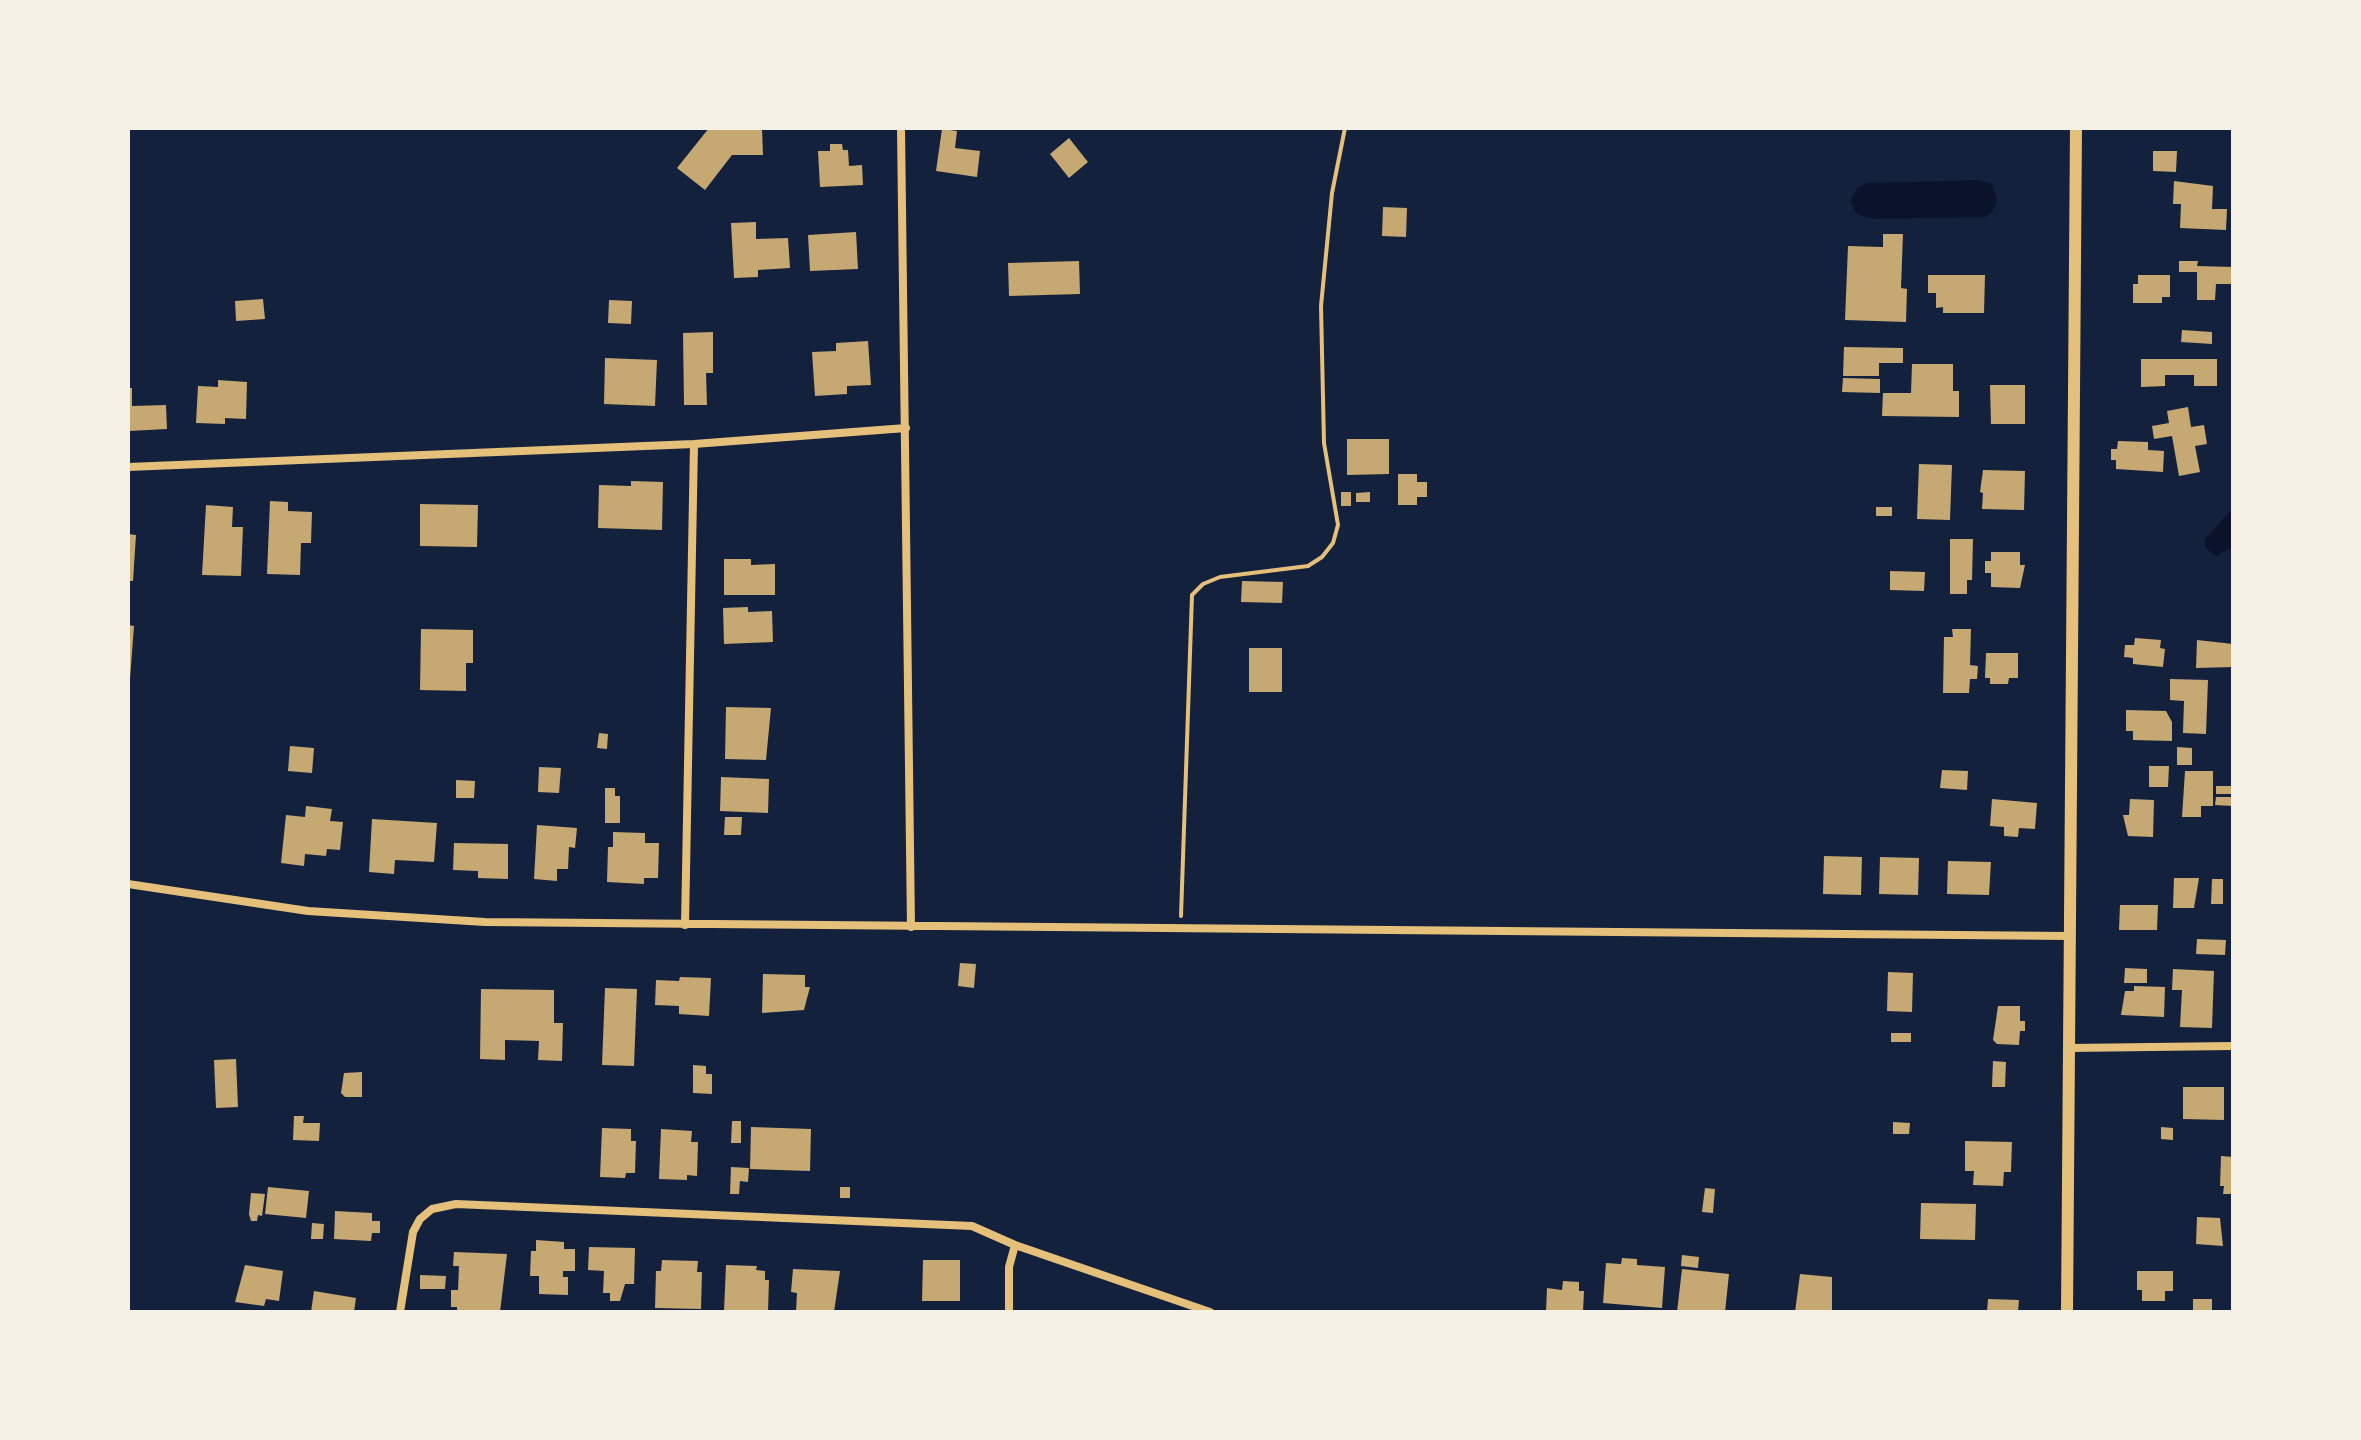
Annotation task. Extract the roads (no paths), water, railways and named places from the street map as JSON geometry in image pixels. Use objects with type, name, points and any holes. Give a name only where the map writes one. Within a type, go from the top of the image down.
[{"type":"main road","points":[[2067,1312],[2076,128]]},
{"type":"street","points":[[901,128],[911,927]]},
{"type":"street","points":[[128,467],[694,444],[906,428]]},
{"type":"street","points":[[685,925],[694,444]]},
{"type":"street","points":[[128,884],[364,916],[685,925],[1781,931],[2070,936]]},
{"type":"street","points":[[2069,1048],[2233,1046]]},
{"type":"street","points":[[400,1312],[413,1232],[420,1219],[432,1209],[456,1204],[957,1224],[984,1229],[1015,1245],[1210,1312]]},
{"type":"street","points":[[1009,1312],[1009,1267],[1015,1245]]},
{"type":"water","points":[[1977,180],[1992,184],[1997,200],[1992,213],[1985,217],[1873,219],[1857,214],[1850,202],[1857,188],[1868,183]]},
{"type":"water","points":[[2233,508],[2233,547],[2217,556],[2206,549],[2204,540]]}]
